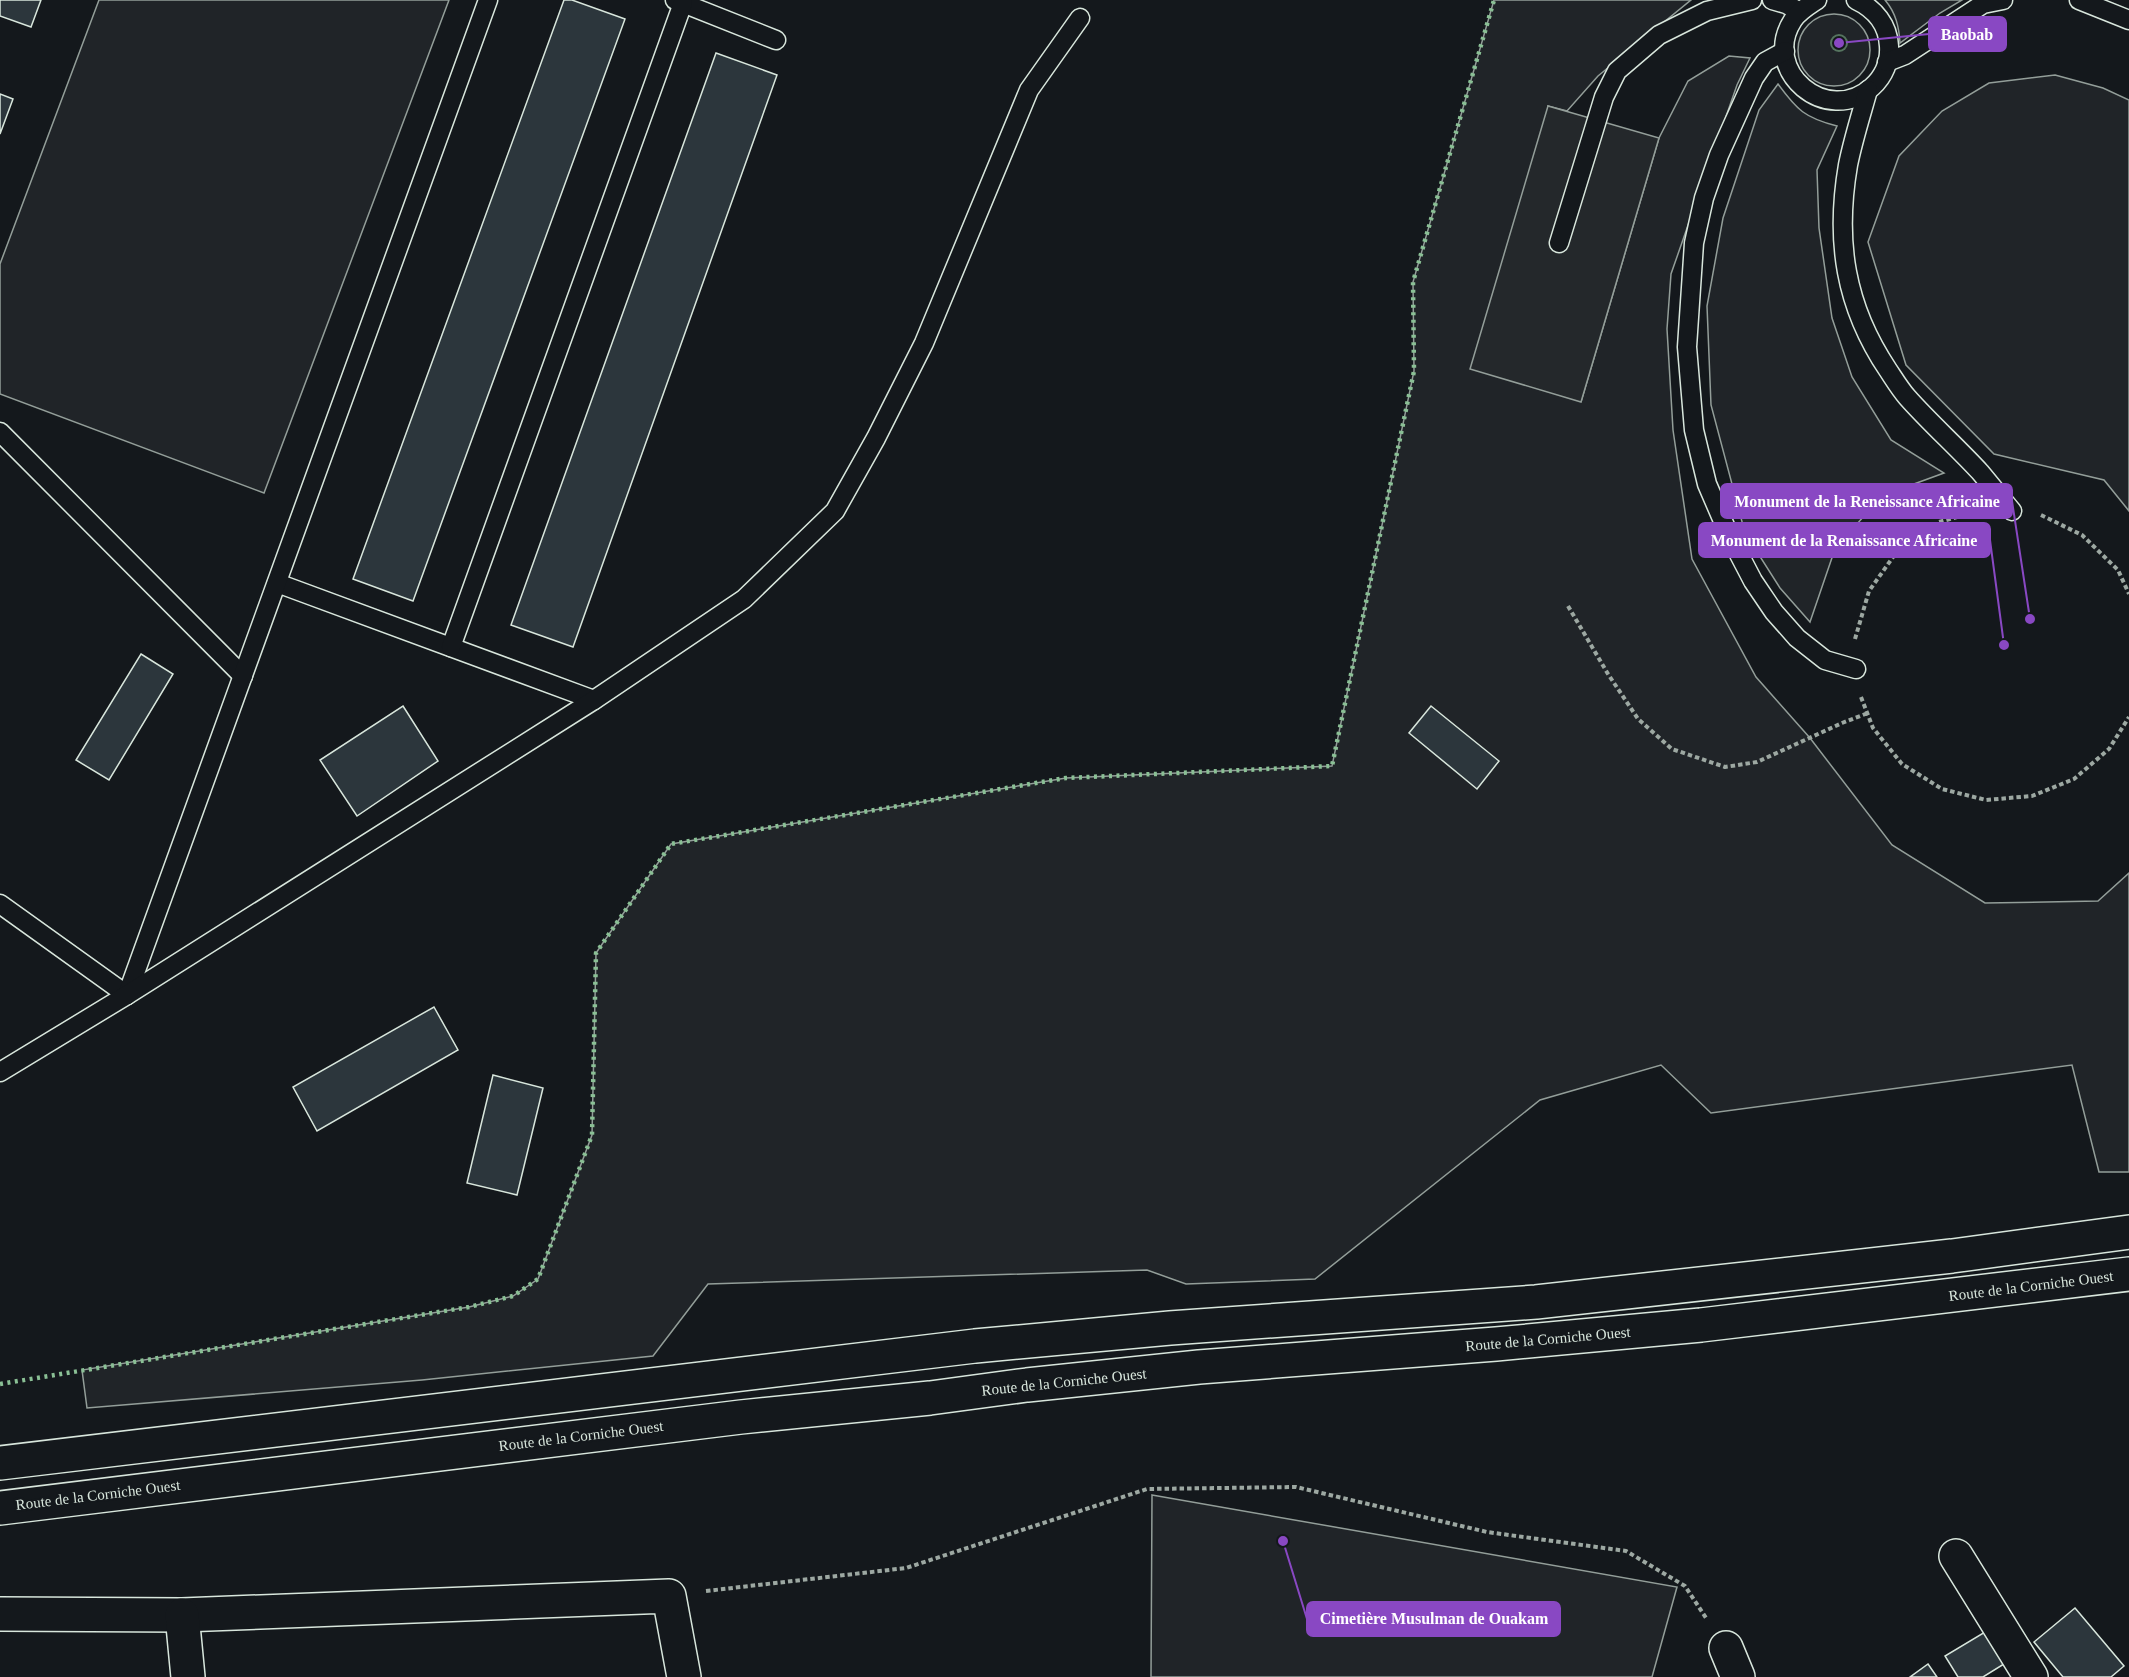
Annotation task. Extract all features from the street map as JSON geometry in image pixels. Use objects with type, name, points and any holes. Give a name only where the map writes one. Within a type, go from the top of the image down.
[{"type":"main road","points":[[0,1463],[975,1346],[1170,1328],[1536,1302],[1952,1256],[2129,1232]]},
{"type":"main road","name":"Route de la Corniche Ouest","points":[[0,1508],[729,1419],[1039,1384],[1199,1367],[1496,1344],[1701,1325],[2129,1274]]},
{"type":"main road","points":[[1956,1556],[2031,1677]]},
{"type":"main road","points":[[0,1614],[182,1615],[669,1596],[684,1677]]},
{"type":"main road","points":[[182,1615],[188,1677]]},
{"type":"lane","points":[[127,995],[488,0]]},
{"type":"lane","points":[[1559,243],[1604,97],[1617,71],[1659,35],[1707,11],[1752,0]]},
{"type":"lane","points":[[1772,0],[1786,4],[1800,12]]},
{"type":"lane","points":[[1817,0],[1800,12],[1788,29],[1785,51],[1787,65],[1802,88],[1814,96],[1842,101],[1868,90],[1883,73],[1887,62],[1889,46],[1886,30],[1878,15],[1857,0]]},
{"type":"lane","points":[[1887,62],[1905,55],[1983,4],[2003,0]]},
{"type":"lane","points":[[2079,0],[2129,20]]},
{"type":"lane","points":[[451,647],[679,2],[776,40]]},
{"type":"lane","points":[[0,1072],[127,995],[594,700],[744,599],[835,511],[876,438],[924,343],[1029,90],[1080,18]]},
{"type":"lane","points":[[1785,51],[1765,62],[1754,78],[1719,155],[1704,198],[1694,243],[1686,347],[1694,430],[1707,484],[1729,535],[1764,597],[1797,638],[1825,660],[1856,669]]},
{"type":"lane","points":[[1868,90],[1849,163],[1843,221],[1843,247],[1851,294],[1861,324],[1905,395],[1980,473],[2012,511]]},
{"type":"lane","points":[[0,432],[243,676]]},
{"type":"lane","points":[[277,583],[594,700]]},
{"type":"lane","points":[[0,904],[127,995]]},
{"type":"path","points":[[2129,594],[2118,570],[2082,535],[2037,513],[1988,509],[1939,522],[1898,550],[1869,591],[1855,639],[1857,686],[1874,728],[1902,764],[1942,789],[1986,800],[2032,796],[2074,779],[2109,749],[2129,717]]},
{"type":"path","points":[[1568,606],[1638,719],[1672,749],[1725,767],[1757,762],[1868,713]]},
{"type":"path","points":[[669,1596],[906,1568],[1148,1489],[1296,1486],[1487,1532],[1626,1551],[1685,1586],[1732,1663]]},
{"type":"shaded area","points":[[99,0],[449,0],[264,493],[0,394],[0,264]]},
{"type":"shaded area","points":[[1494,0],[1691,0],[1598,76],[1567,111],[1548,106],[1581,402],[1659,138],[1688,81],[1729,56],[1750,58],[1737,85],[1671,274],[1667,329],[1673,430],[1692,559],[1756,677],[1810,738],[1892,845],[1985,903],[2098,901],[2129,873],[2129,1172],[2099,1172],[2072,1065],[1711,1113],[1661,1065],[1540,1100],[1315,1279],[1186,1284],[1147,1270],[708,1284],[653,1356],[422,1380],[87,1408],[82,1370],[469,1307],[513,1296],[538,1279],[592,1135],[596,953],[671,844],[1066,778],[1332,766],[1414,371],[1413,282]]},
{"type":"shaded area","points":[[1885,0],[1962,0],[1940,13],[1900,43],[1896,20]]},
{"type":"shaded area","points":[[1834,14],[1854,20],[1864,30],[1870,50],[1864,70],[1854,80],[1834,86],[1814,80],[1804,70],[1798,50],[1804,30],[1814,20]]},
{"type":"shaded area","points":[[2055,75],[2103,88],[2129,100],[2129,511],[2104,480],[1994,454],[1906,365],[1868,242],[1899,156],[1942,111],[1989,83]]},
{"type":"shaded area","points":[[1778,84],[1803,112],[1817,120],[1837,126],[1817,170],[1819,228],[1832,318],[1852,377],[1891,440],[1944,473],[1903,488],[1864,516],[1835,549],[1810,622],[1780,588],[1745,533],[1711,405],[1707,306],[1723,218],[1759,110]]},
{"type":"shaded area","points":[[1548,106],[1659,138],[1581,402],[1470,369]]},
{"type":"shaded area","points":[[1152,1495],[1677,1587],[1652,1677],[1151,1677]]},
{"type":"building","points":[[0,0],[41,0],[31,27],[0,16]]},
{"type":"building","points":[[564,0],[572,0],[625,19],[413,601],[353,579]]},
{"type":"building","points":[[716,53],[777,75],[573,647],[511,625]]},
{"type":"building","points":[[0,94],[13,99],[0,134]]},
{"type":"building","points":[[141,654],[173,674],[109,780],[76,760]]},
{"type":"building","points":[[403,706],[438,761],[357,816],[320,760]]},
{"type":"building","points":[[1431,706],[1499,761],[1477,789],[1409,733]]},
{"type":"building","points":[[434,1007],[458,1050],[317,1131],[293,1087]]},
{"type":"building","points":[[493,1075],[543,1088],[517,1195],[467,1183]]},
{"type":"building","points":[[2075,1608],[2124,1666],[2111,1677],[2063,1677],[2034,1642]]},
{"type":"building","points":[[1985,1632],[2004,1664],[1983,1677],[1958,1677],[1945,1656]]},
{"type":"building","points":[[1928,1664],[1937,1677],[1910,1677]]},
{"type":"hedge","points":[[0,1384],[469,1307],[513,1296],[538,1279],[592,1135],[596,953],[671,844],[1066,778],[1332,766],[1414,371],[1413,282],[1494,0]]},
{"type":"place","name":"Baobab","points":[[1839,43]]},
{"type":"place","name":"Monument de la Reneissance Africaine","points":[[2030,619]]},
{"type":"place","name":"Monument de la Renaissance Africaine","points":[[2004,645]]},
{"type":"place","name":"Cimetière Musulman de Ouakam","points":[[1283,1541]]}]
